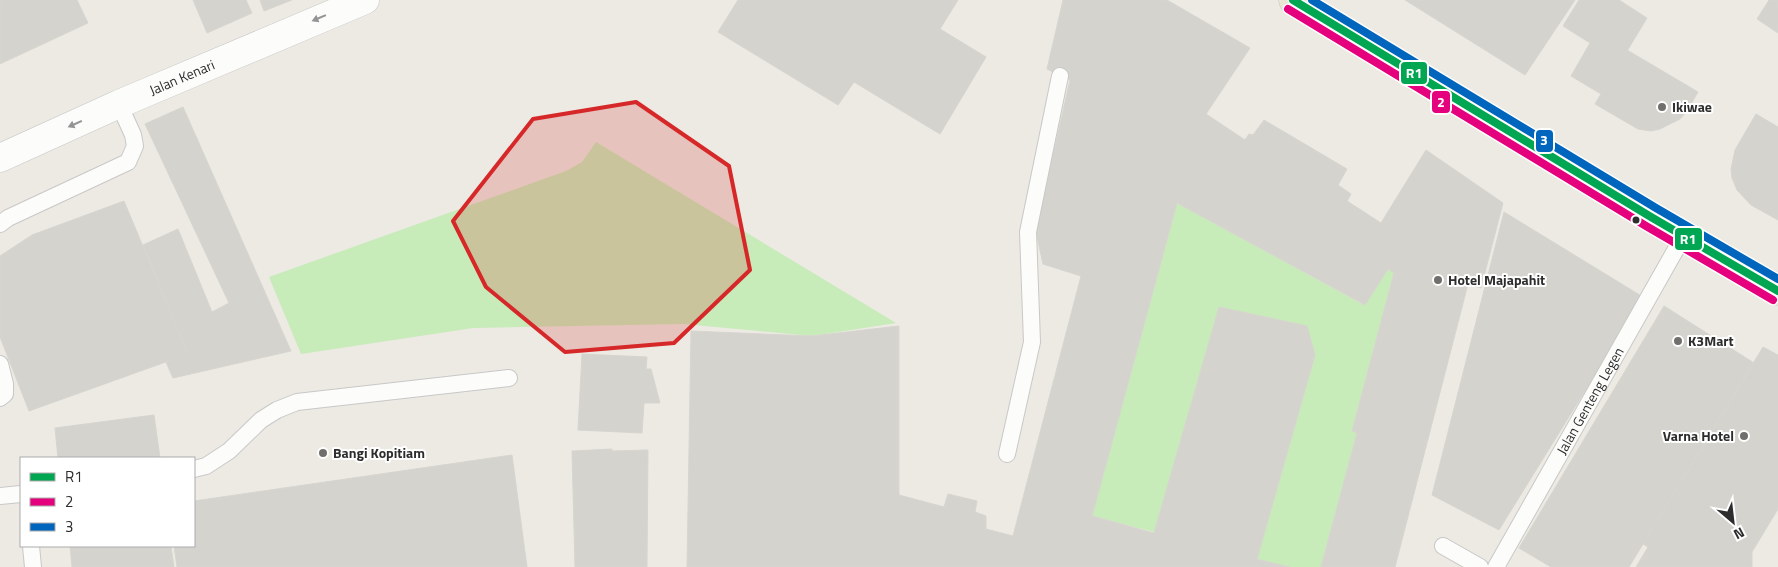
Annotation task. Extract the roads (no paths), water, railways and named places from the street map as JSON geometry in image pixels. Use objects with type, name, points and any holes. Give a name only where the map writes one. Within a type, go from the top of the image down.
[{"type":"main road","points":[[1293,0],[1652,218],[1778,291]]},
{"type":"street","name":"Jalan Kenari","points":[[0,158],[119,104],[365,0]]},
{"type":"lane","points":[[1007,454],[1032,342],[1028,232],[1060,76]]},
{"type":"lane","points":[[0,224],[8,218],[128,162],[135,146],[133,135],[119,104]]},
{"type":"lane","name":"Jalan Genteng Legen","points":[[1496,567],[1684,235]]},
{"type":"lane","points":[[0,364],[5,384],[5,394],[0,398]]},
{"type":"lane","points":[[195,469],[206,466],[229,451],[261,420],[297,402],[509,378]]},
{"type":"lane","points":[[0,496],[20,494]]},
{"type":"lane","points":[[1443,546],[1480,567]]},
{"type":"lane","points":[[31,547],[32,567]]},
{"type":"place","name":"Ikiwae","points":[[1662,107]]},
{"type":"place","name":"Hotel Majapahit","points":[[1438,280]]},
{"type":"place","name":"K3Mart","points":[[1678,341]]},
{"type":"place","name":"Varna Hotel","points":[[1744,436]]},
{"type":"place","name":"Bangi Kopitiam","points":[[323,453]]}]
